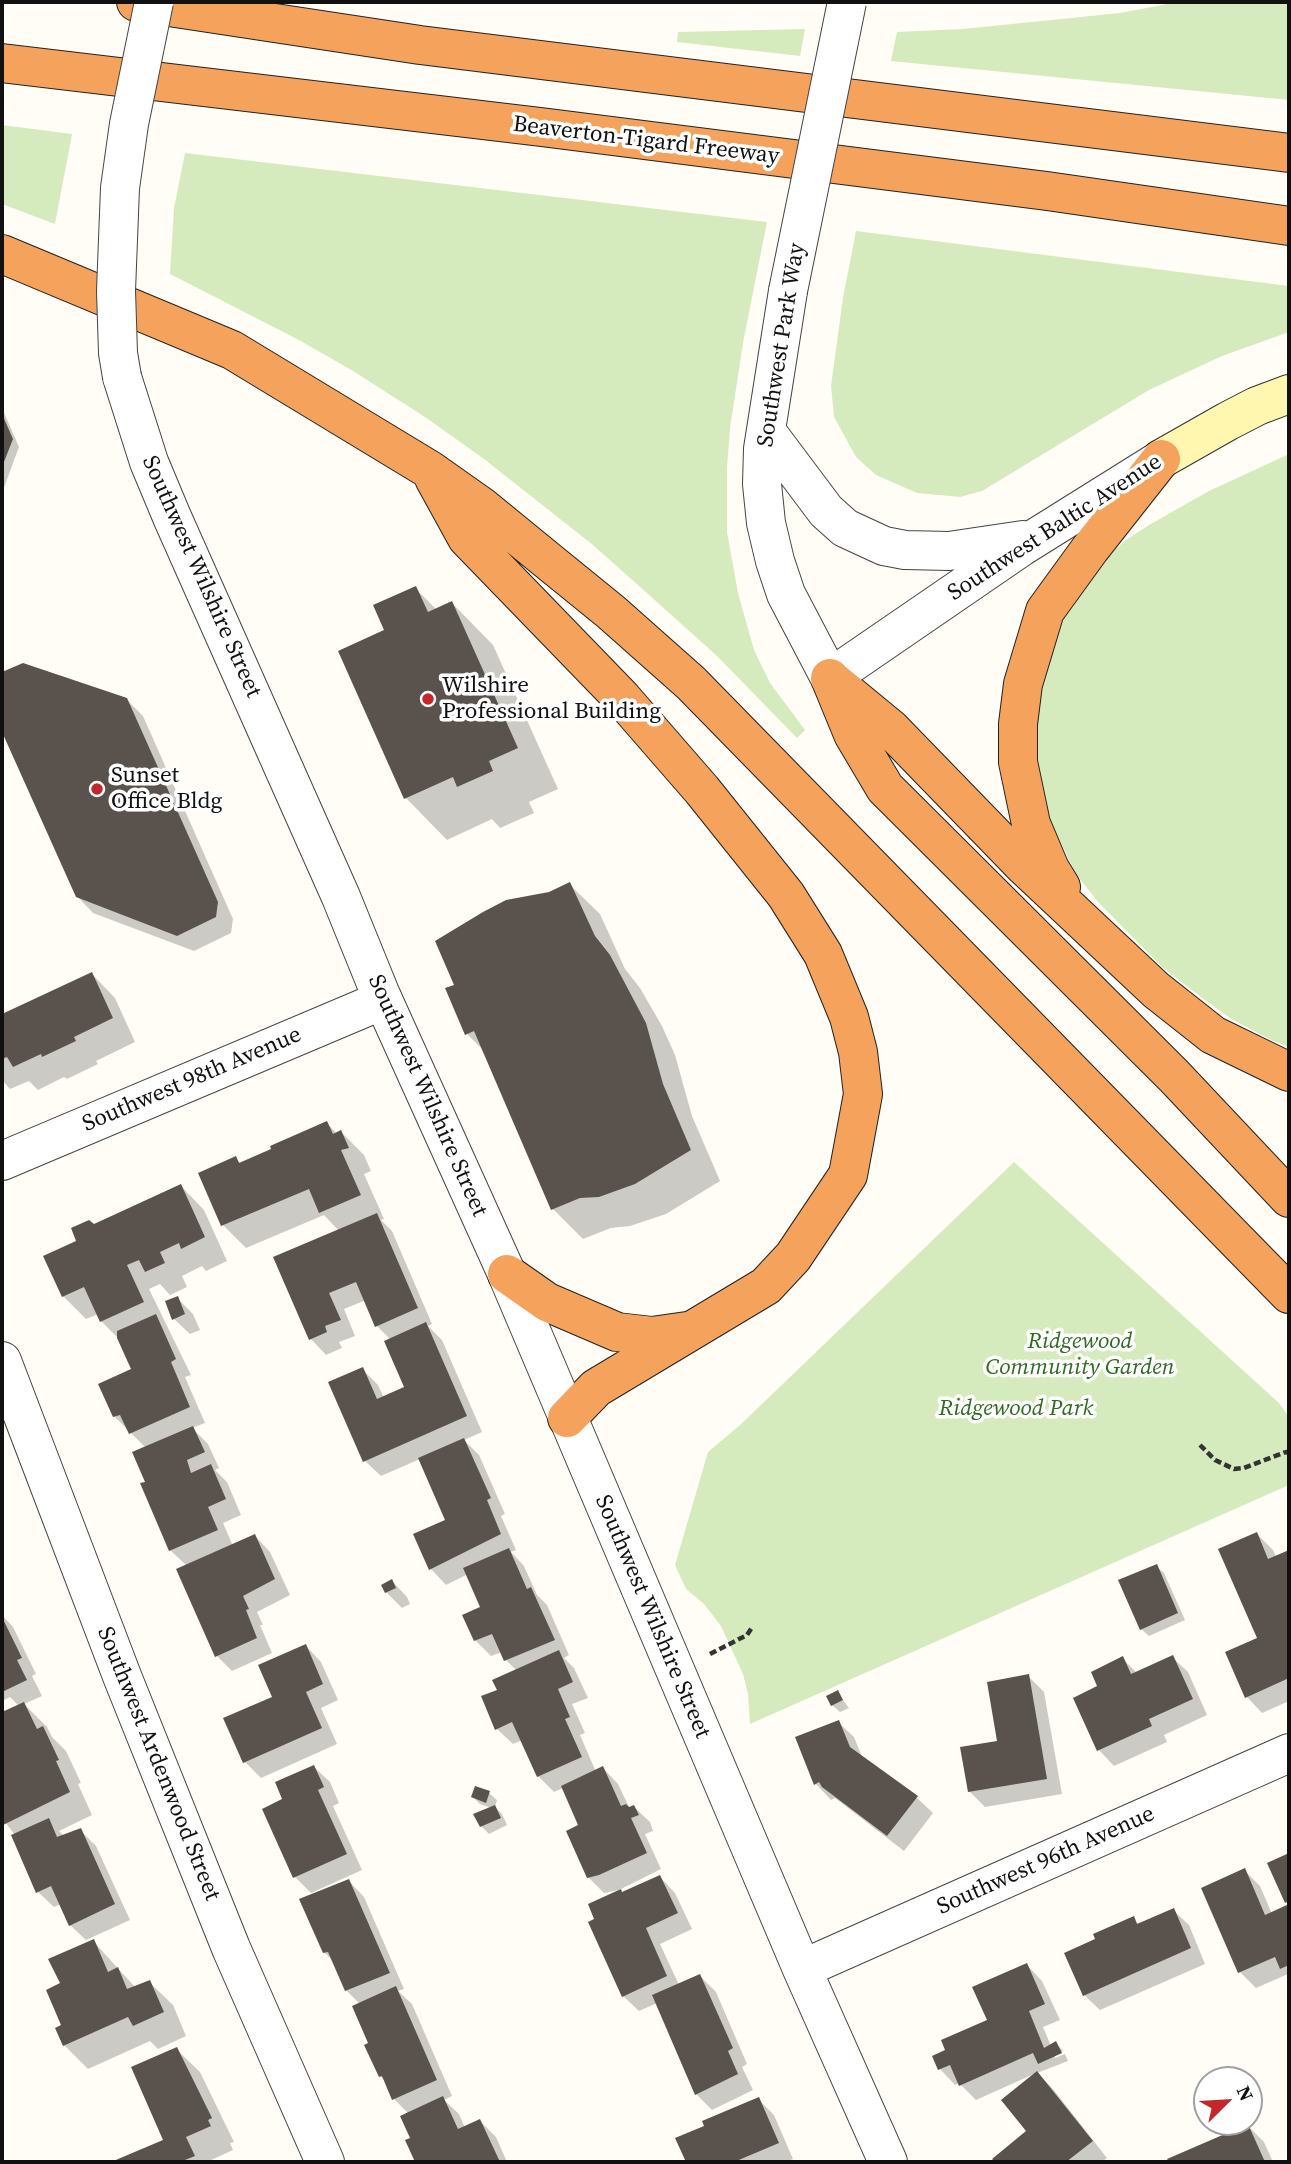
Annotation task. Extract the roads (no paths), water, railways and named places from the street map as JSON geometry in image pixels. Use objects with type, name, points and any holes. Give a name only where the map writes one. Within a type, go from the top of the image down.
[{"type":"highway","points":[[136,2],[420,45],[1288,153]]},
{"type":"highway","name":"Beaverton-Tigard Freeway","points":[[2,63],[1006,186],[1289,226]]},
{"type":"highway","points":[[2,254],[232,350],[430,470],[481,506],[611,612],[691,683],[1289,1294]]},
{"type":"highway","points":[[1086,923],[1050,869],[1031,824],[1018,762],[1018,724],[1023,684],[1045,611],[1161,459]]},
{"type":"highway","points":[[430,470],[467,538],[622,698],[702,790],[786,895],[823,954],[849,1017],[858,1052],[863,1094],[848,1175],[793,1257],[766,1286],[596,1388],[567,1418]]},
{"type":"highway","points":[[830,678],[891,729],[1025,867],[1156,990],[1213,1035],[1289,1072]]},
{"type":"highway","points":[[830,678],[853,734],[885,788],[1174,1076],[1289,1198]]},
{"type":"highway","points":[[507,1274],[547,1302],[617,1332],[652,1336],[689,1330]]},
{"type":"main road","name":"Southwest Baltic Avenue","points":[[1161,459],[1228,421],[1289,394]]},
{"type":"street","name":"Southwest Wilshire Street","points":[[154,2],[129,124],[120,188],[116,291],[118,353],[122,377],[149,463],[341,897],[383,1000],[507,1274],[802,1969],[888,2162]]},
{"type":"street","name":"Southwest Park Way","points":[[830,678],[796,617],[775,561],[766,523],[762,484],[766,431],[788,291],[847,2]]},
{"type":"street","points":[[766,431],[826,511],[845,527],[884,546],[905,550],[949,551],[1035,538]]},
{"type":"street","name":"Southwest Baltic Avenue","points":[[830,678],[1035,538],[1161,459]]},
{"type":"street","name":"Southwest 98th Avenue","points":[[2,1160],[383,1000]]},
{"type":"street","name":"Southwest Ardenwood Street","points":[[2,1361],[122,1676],[231,1948],[325,2162]]},
{"type":"street","name":"Southwest 96th Avenue","points":[[802,1969],[1289,1752]]},
{"type":"place","name":"Wilshire Professional Building","points":[[428,699]]},
{"type":"place","name":"Sunset Office Bldg","points":[[97,789]]},
{"type":"park label","name":"Ridgewood Community Garden","points":[[1080,1355]]},
{"type":"park label","name":"Ridgewood Park","points":[[1016,1409]]}]
